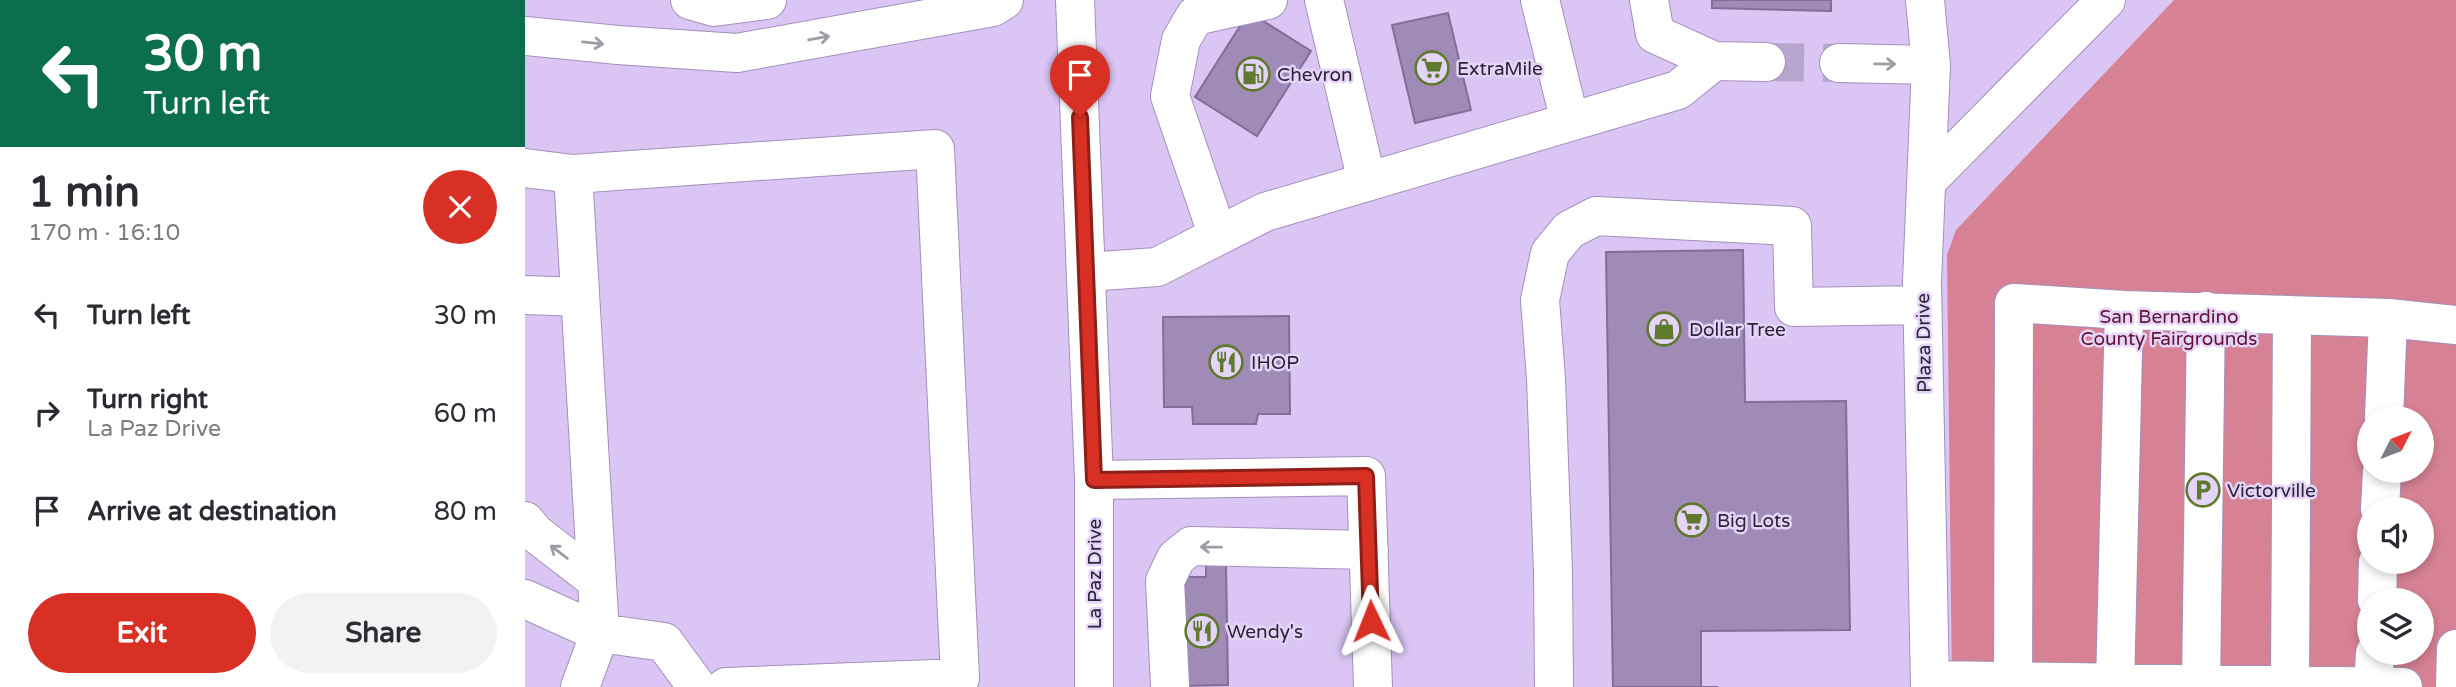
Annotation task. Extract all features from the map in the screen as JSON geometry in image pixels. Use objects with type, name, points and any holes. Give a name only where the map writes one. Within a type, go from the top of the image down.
[{"type":"main road","points":[[690,0],[714,7],[767,0]]},
{"type":"main road","points":[[525,36],[737,52],[993,7],[1005,0]]},
{"type":"main road","name":"La Paz Drive","points":[[1075,0],[1094,480],[1094,687]]},
{"type":"main road","points":[[1218,236],[1170,96],[1181,40],[1195,16],[1268,0]]},
{"type":"main road","points":[[1324,0],[1367,182]]},
{"type":"main road","points":[[1540,0],[1570,122]]},
{"type":"main road","name":"Plaza Drive","points":[[1925,0],[1931,65],[1922,305],[1930,683]]},
{"type":"main road","points":[[1926,182],[2106,0]]},
{"type":"main road","points":[[1652,17],[1714,61],[1766,62]]},
{"type":"main road","points":[[1087,272],[1157,267],[1265,212],[1678,90],[1714,61]]},
{"type":"main road","points":[[1839,63],[1931,65]]},
{"type":"main road","points":[[525,168],[573,174],[935,149],[960,678],[726,687]]},
{"type":"main road","points":[[573,174],[600,633],[580,687]]},
{"type":"main road","points":[[1554,687],[1553,572],[1546,379],[1540,300],[1549,253],[1569,230],[1596,216],[1792,226],[1794,307],[1922,305]]},
{"type":"main road","points":[[525,295],[580,296]]},
{"type":"main road","points":[[2013,684],[2014,303],[2124,310],[2388,317],[2456,325]]},
{"type":"main road","points":[[2115,685],[2124,310]]},
{"type":"main road","points":[[2201,685],[2206,312]]},
{"type":"main road","points":[[2290,686],[2292,315]]},
{"type":"main road","points":[[2384,406],[2388,317]]},
{"type":"main road","points":[[1094,480],[1366,476],[1373,687]]},
{"type":"main road","points":[[525,521],[535,533],[596,580]]},
{"type":"main road","points":[[1170,687],[1165,581],[1176,558],[1191,546],[1369,550]]},
{"type":"main road","points":[[525,599],[600,633],[664,642],[697,687]]},
{"type":"main road","points":[[2455,687],[2456,649]]},
{"type":"main road","points":[[2373,687],[2374,665]]},
{"type":"main road","points":[[1930,683],[2403,687]]},
{"type":"green space","name":"San Bernardino County Fairgrounds","points":[[2174,0],[2456,0],[2456,687],[1952,687],[1947,255],[1956,230]]},
{"type":"building","points":[[1712,0],[1831,0],[1831,11],[1712,8]]},
{"type":"building","name":"Chevron","points":[[1249,12],[1311,51],[1257,136],[1195,97]]},
{"type":"building","name":"ExtraMile","points":[[1448,13],[1471,110],[1415,123],[1392,25]]},
{"type":"building","points":[[1743,250],[1745,402],[1846,401],[1850,630],[1701,631],[1701,687],[1613,687],[1606,252]]},
{"type":"building","name":"IHOP","points":[[1289,316],[1290,414],[1258,414],[1256,424],[1193,424],[1192,407],[1164,407],[1163,317]]},
{"type":"building","name":"Wendy's","points":[[1206,563],[1226,563],[1228,685],[1177,686],[1175,577],[1206,577]]},
{"type":"tunnel","points":[[1766,62],[1839,63]]},
{"type":"place","name":"ExtraMile","points":[[1432,68]]},
{"type":"place","name":"Chevron","points":[[1253,74]]},
{"type":"place","name":"Dollar Tree","points":[[1664,329]]},
{"type":"place","name":"IHOP","points":[[1226,362]]},
{"type":"place","name":"Victorville","points":[[2203,490]]},
{"type":"place","name":"Big Lots","points":[[1692,520]]},
{"type":"place","name":"Wendy's","points":[[1202,631]]},
{"type":"route","points":[[1080,117],[1094,480],[1366,476],[1371,621]]}]
